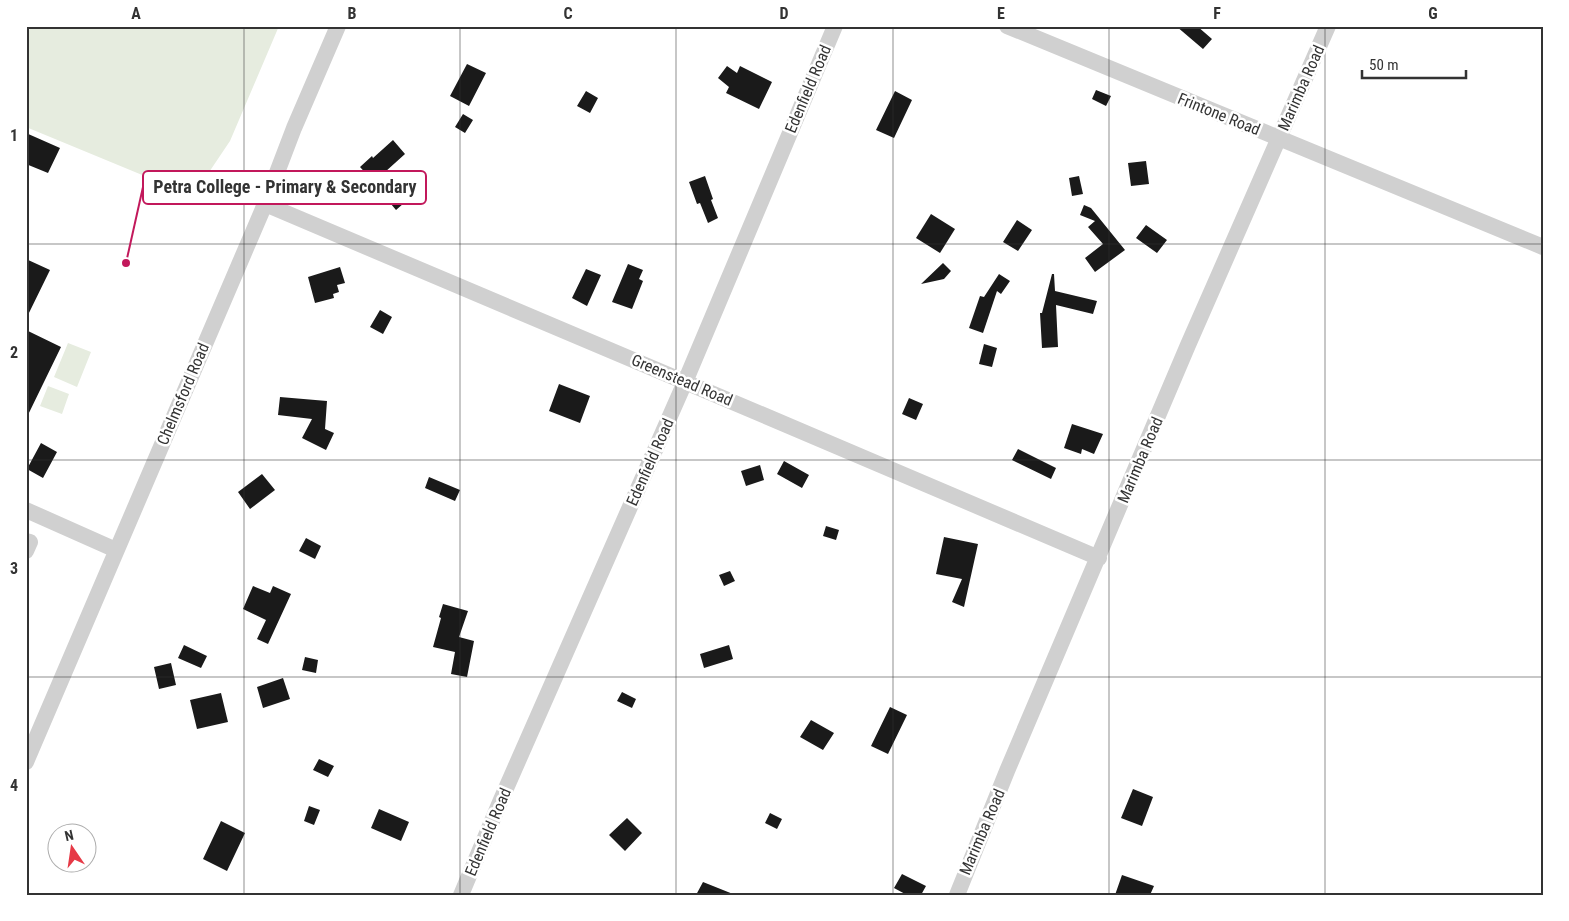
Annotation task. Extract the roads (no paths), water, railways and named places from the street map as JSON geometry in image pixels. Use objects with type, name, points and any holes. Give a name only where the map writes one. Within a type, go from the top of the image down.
[{"type":"street","name":"Chelmsford Road","points":[[26,762],[265,204],[294,128],[338,26]]},
{"type":"street","name":"Edenfield Road","points":[[461,895],[500,802],[686,382],[835,26]]},
{"type":"street","name":"Frintone Road","points":[[1007,26],[1543,247]]},
{"type":"street","name":"Marimba Road","points":[[957,895],[1007,771],[1188,345],[1328,26]]},
{"type":"street","name":"Greenstead Road","points":[[265,204],[529,314],[1099,558]]},
{"type":"street","points":[[26,510],[116,550]]},
{"type":"street","points":[[26,541],[30,542],[26,551]]},
{"type":"place","name":"Petra College - Primary & Secondary","points":[[126,263]]}]
